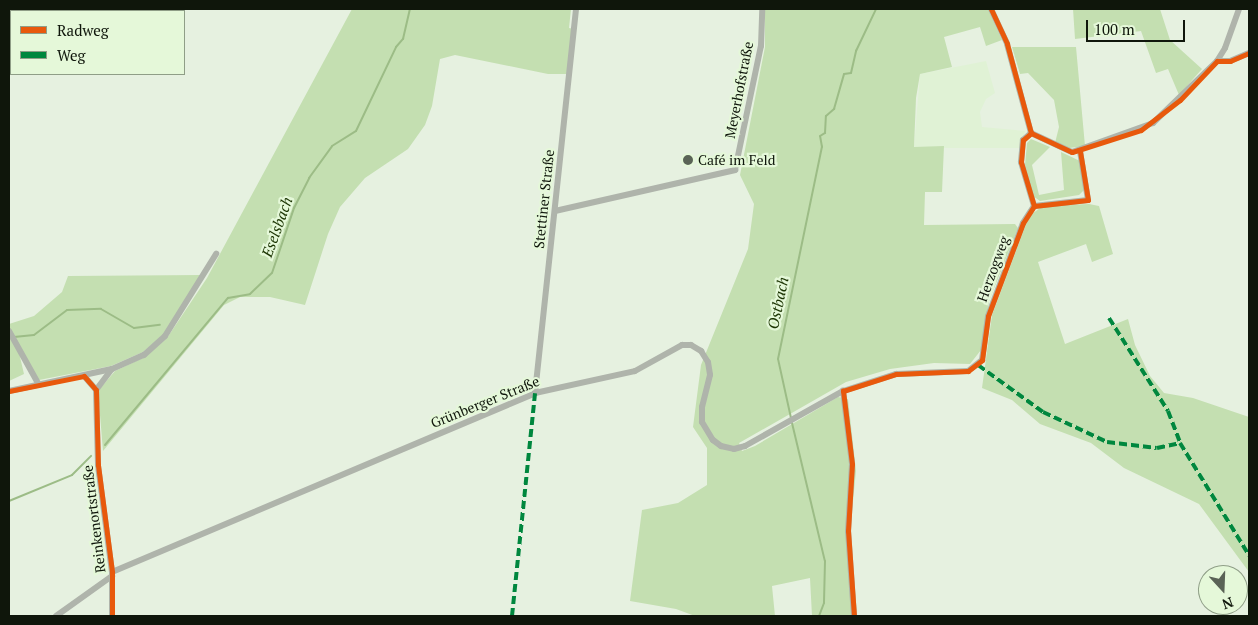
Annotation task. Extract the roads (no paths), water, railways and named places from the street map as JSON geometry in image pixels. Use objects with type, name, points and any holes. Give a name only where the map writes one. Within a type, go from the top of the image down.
[{"type":"street","name":"Stettiner Straße","points":[[535,392],[576,9]]},
{"type":"street","name":"Meyerhofstraße","points":[[555,211],[735,170],[761,46],[762,9]]},
{"type":"street","points":[[991,9],[1008,44],[1031,133],[1062,150],[1080,151],[1153,123],[1217,61],[1225,48],[1239,9]]},
{"type":"street","points":[[1217,61],[1230,61],[1249,53]]},
{"type":"street","points":[[1031,133],[1024,140],[1021,162],[1034,206],[1088,200],[1080,151]]},
{"type":"street","name":"Herzogweg","points":[[843,391],[896,374],[937,370],[968,371],[978,365],[982,360],[988,316],[1003,272],[1022,223],[1034,206]]},
{"type":"street","points":[[9,391],[38,383],[84,376],[112,368],[144,355],[165,336],[216,254]]},
{"type":"street","points":[[9,332],[38,383]]},
{"type":"street","name":"Grünberger Straße","points":[[56,616],[112,574],[535,392],[635,371],[674,348],[691,344],[701,351],[708,362],[710,374],[702,407],[702,422],[713,440],[734,449],[745,446],[843,391]]},
{"type":"street","points":[[84,376],[96,390],[112,368]]},
{"type":"street","name":"Reinkenortstraße","points":[[96,390],[98,465],[112,574],[112,616]]},
{"type":"street","points":[[843,391],[852,464],[848,531],[854,616]]},
{"type":"waterway","name":"Eselsbach","points":[[105,445],[228,298],[250,294],[272,273],[294,208],[309,178],[332,146],[356,131],[396,47],[403,39],[410,9]]},
{"type":"waterway","name":"Ostbach","points":[[791,418],[778,359],[822,147],[820,136],[825,133],[826,116],[834,109],[844,74],[851,73],[856,51],[876,9]]},
{"type":"waterway","name":"Eselsbach","points":[[14,337],[34,335],[67,310],[101,309],[134,328],[160,325]]},
{"type":"waterway","name":"Ostbach","points":[[792,423],[825,561],[824,603],[819,616]]},
{"type":"waterway","name":"Eselsbach","points":[[9,501],[72,475],[91,456]]},
{"type":"place","name":"Café im Feld","points":[[688,160]]}]
